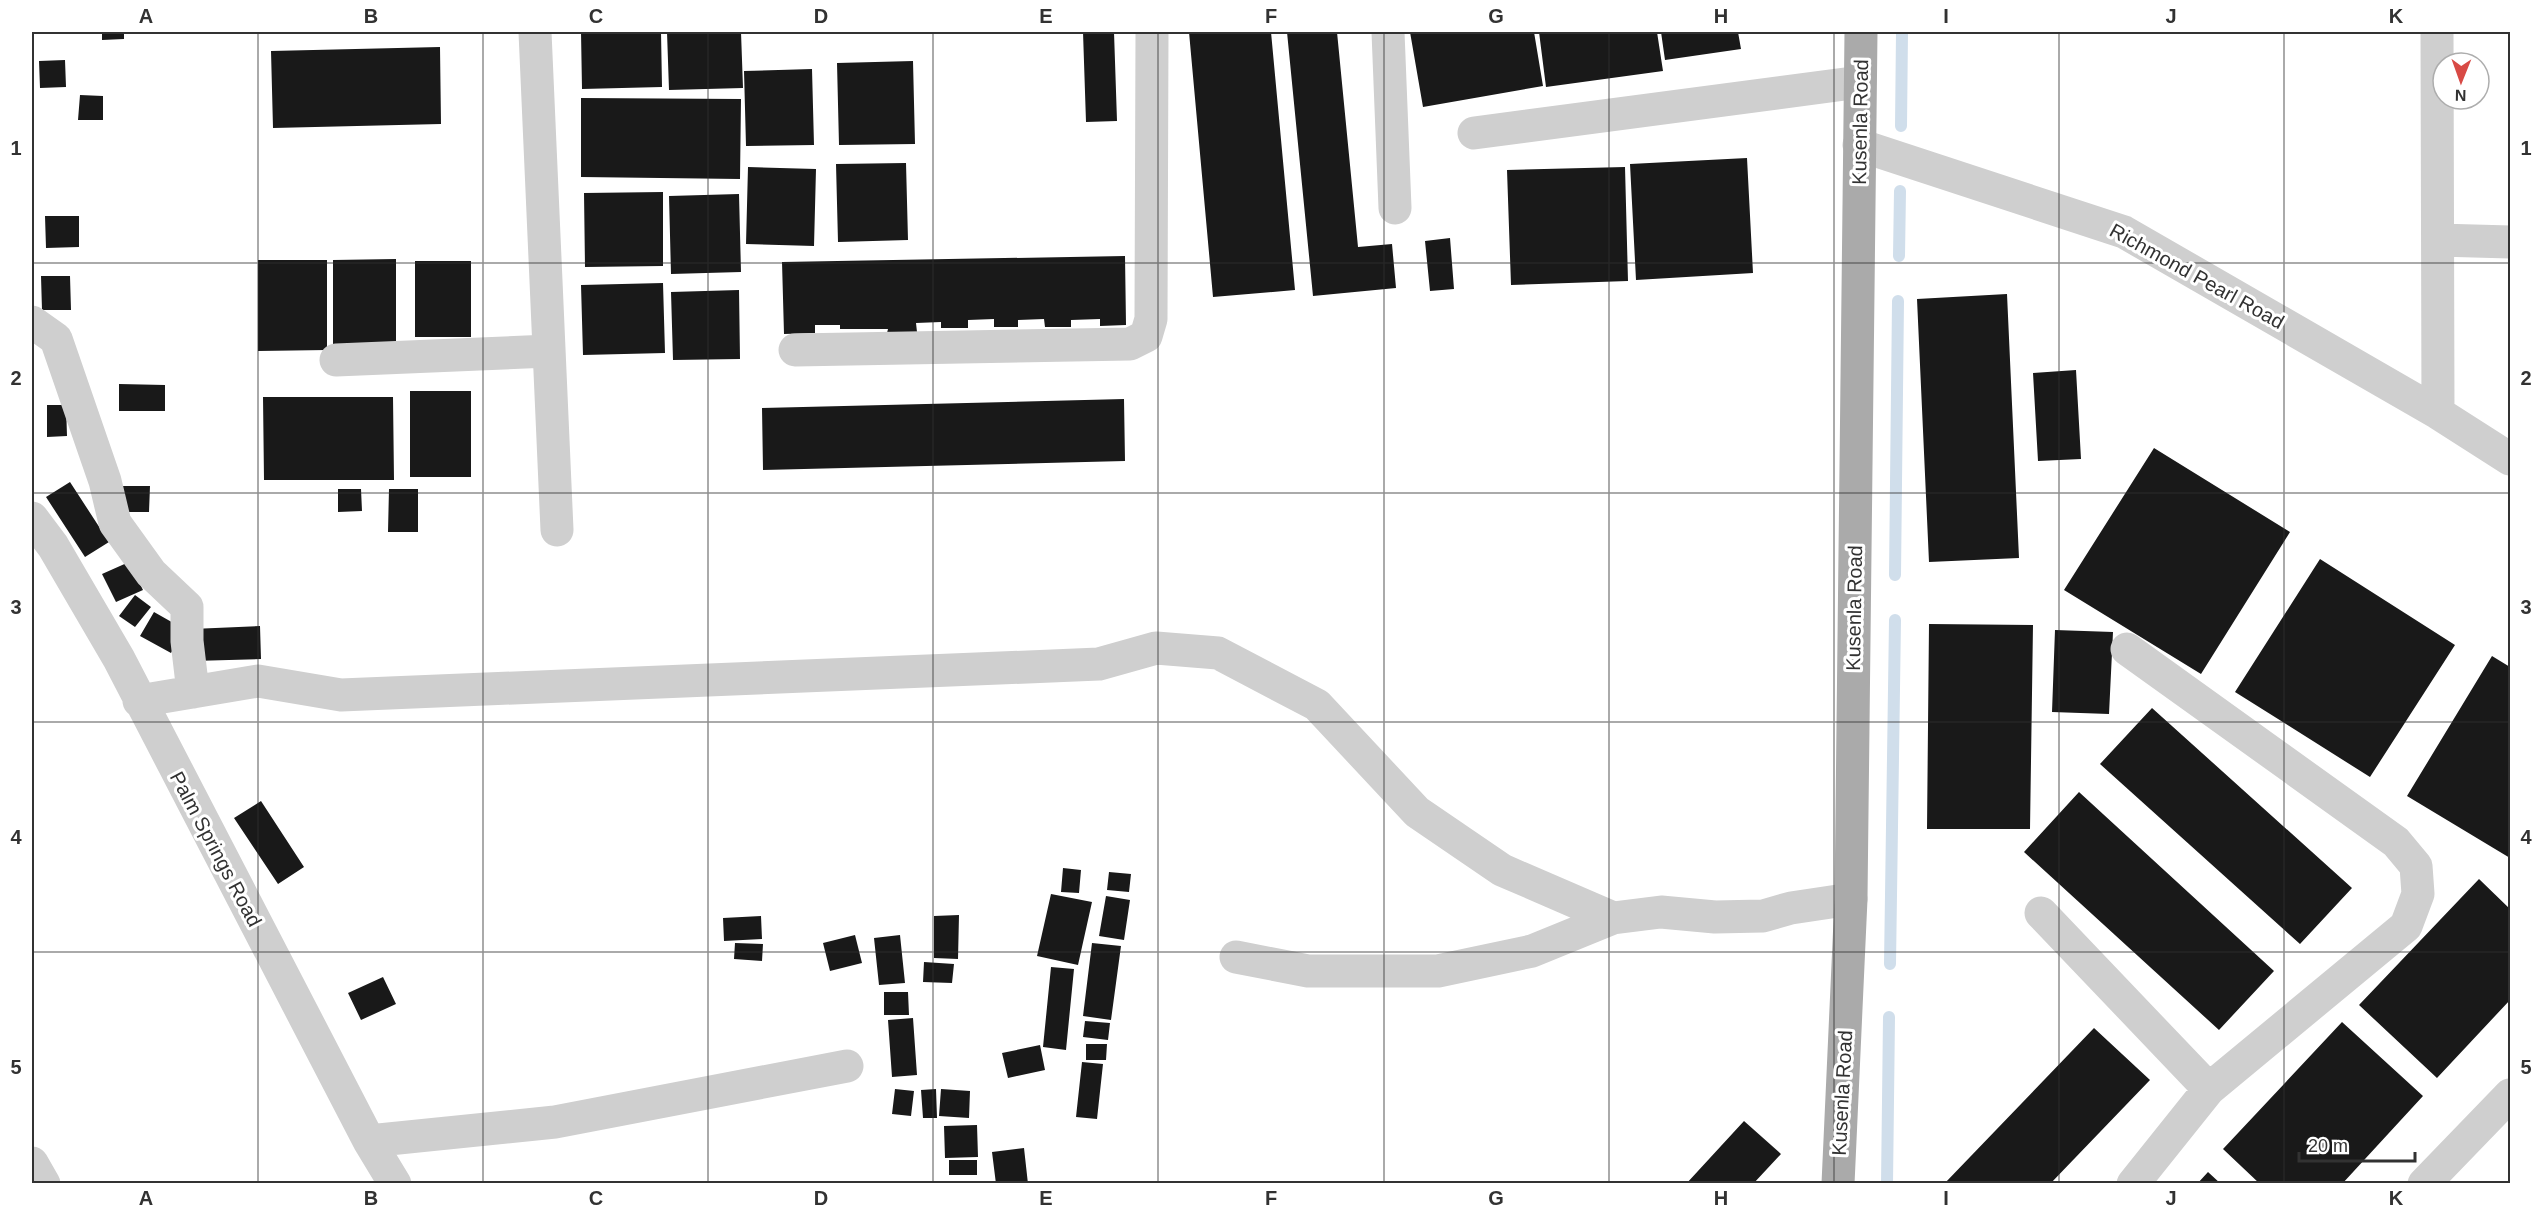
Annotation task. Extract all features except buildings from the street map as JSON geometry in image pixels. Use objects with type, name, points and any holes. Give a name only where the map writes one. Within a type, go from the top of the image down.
[{"type":"main road","name":"Kusenla Road","points":[[1838,1184],[1851,899],[1861,32]]},
{"type":"street","points":[[535,32],[557,530]]},
{"type":"street","points":[[795,350],[1130,344],[1146,336],[1151,319],[1152,32]]},
{"type":"street","points":[[1388,32],[1395,208]]},
{"type":"street","points":[[2437,32],[2438,413]]},
{"type":"street","points":[[1474,133],[1860,82]]},
{"type":"street","name":"Richmond Pearl Road","points":[[1860,145],[2124,232],[2438,413],[2511,459]]},
{"type":"street","points":[[2438,240],[2511,242]]},
{"type":"street","points":[[32,322],[56,339],[105,481],[115,522],[151,573],[187,607],[187,641],[193,692]]},
{"type":"street","points":[[336,360],[549,351]]},
{"type":"street","name":"Palm Springs Road","points":[[32,518],[53,546],[119,659],[369,1141],[395,1184]]},
{"type":"street","points":[[139,700],[258,681],[341,694],[1100,664],[1156,648],[1218,652],[1317,705],[1417,812],[1502,870],[1613,918]]},
{"type":"street","points":[[2127,649],[2396,842],[2416,866],[2418,894],[2406,926],[2209,1089],[2133,1184]]},
{"type":"street","points":[[1236,957],[1308,971],[1438,971],[1532,951],[1613,918],[1661,912],[1715,916],[1763,916],[1791,908],[1851,899]]},
{"type":"street","points":[[2041,913],[2209,1089]]},
{"type":"street","points":[[369,1141],[555,1122],[847,1066]]},
{"type":"street","points":[[2424,1184],[2511,1095]]},
{"type":"street","points":[[32,1163],[44,1184]]},
{"type":"waterway","points":[[1901,126],[1902,32]]},
{"type":"waterway","points":[[1899,256],[1900,191]]},
{"type":"waterway","points":[[1895,575],[1898,301]]},
{"type":"waterway","points":[[1890,964],[1895,620]]},
{"type":"waterway","points":[[1887,1184],[1889,1017]]}]
